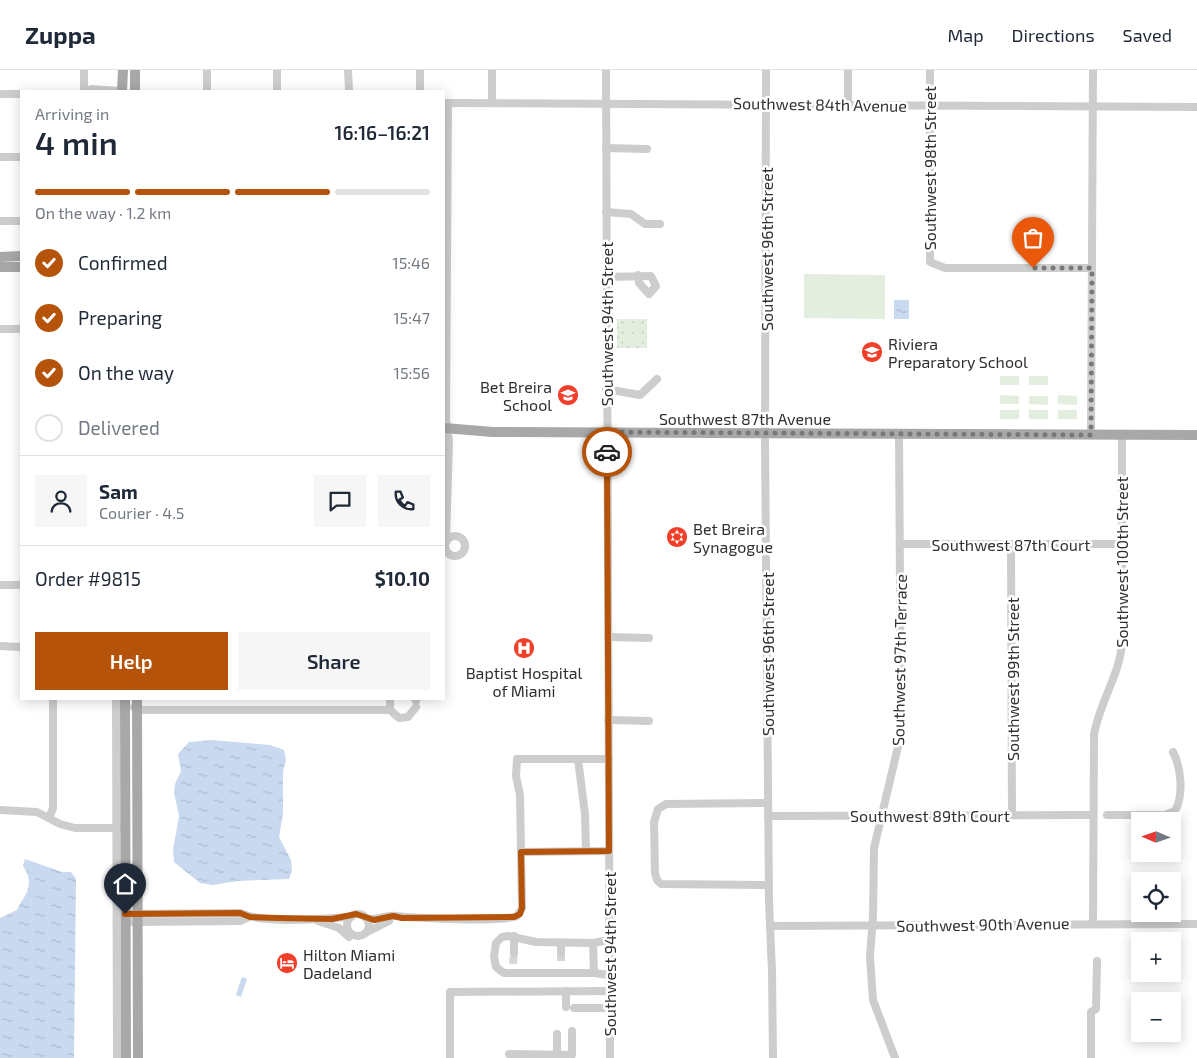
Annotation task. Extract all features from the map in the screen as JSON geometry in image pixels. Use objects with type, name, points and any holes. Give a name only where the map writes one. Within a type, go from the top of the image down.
[{"type":"main road","points":[[122,70],[122,90]]},
{"type":"main road","points":[[135,70],[135,90]]},
{"type":"main road","points":[[0,256],[20,256]]},
{"type":"main road","points":[[0,267],[20,267]]},
{"type":"main road","name":"Southwest 87th Avenue","points":[[446,428],[487,432],[1197,435]]},
{"type":"main road","points":[[125,703],[121,828],[125,918],[126,1058]]},
{"type":"main road","points":[[137,703],[138,1058]]},
{"type":"main road","points":[[121,828],[138,818]]},
{"type":"street","points":[[84,70],[86,90]]},
{"type":"street","points":[[207,70],[207,90]]},
{"type":"street","points":[[277,90],[278,70]]},
{"type":"street","points":[[348,70],[349,90]]},
{"type":"street","points":[[420,70],[420,90]]},
{"type":"street","points":[[492,70],[492,102]]},
{"type":"street","name":"Southwest 94th Street","points":[[606,70],[610,1058]]},
{"type":"street","name":"Southwest 96th Street","points":[[766,70],[768,816],[773,1058]]},
{"type":"street","points":[[848,70],[848,104]]},
{"type":"street","name":"Southwest 98th Street","points":[[930,70],[929,255],[932,264],[945,268],[1092,268]]},
{"type":"street","points":[[1091,435],[1093,70]]},
{"type":"street","points":[[88,90],[104,90]]},
{"type":"street","points":[[0,94],[20,94]]},
{"type":"street","points":[[446,103],[446,428],[448,522],[445,548],[449,554],[455,556],[462,554],[465,549],[465,542],[461,537],[455,535],[448,522]]},
{"type":"street","name":"Southwest 84th Avenue","points":[[446,103],[1197,106]]},
{"type":"street","points":[[606,148],[647,149]]},
{"type":"street","points":[[0,157],[20,157]]},
{"type":"street","points":[[606,212],[631,214],[645,224],[660,224]]},
{"type":"street","points":[[0,221],[20,221]]},
{"type":"street","points":[[606,277],[638,275]]},
{"type":"street","points":[[0,329],[20,329]]},
{"type":"street","points":[[606,389],[640,395],[657,379]]},
{"type":"street","name":"Southwest 97th Terrace","points":[[895,1058],[880,1023],[872,993],[870,957],[873,926],[874,848],[901,734],[900,434]]},
{"type":"street","name":"Southwest 100th Street","points":[[1093,923],[1095,729],[1100,711],[1118,671],[1121,654],[1122,435]]},
{"type":"street","points":[[446,541],[455,535]]},
{"type":"street","name":"Southwest 87th Court","points":[[900,544],[1122,544]]},
{"type":"street","name":"Southwest 99th Street","points":[[1011,544],[1012,815]]},
{"type":"street","points":[[0,585],[20,585]]},
{"type":"street","points":[[608,637],[649,638]]},
{"type":"street","points":[[0,646],[20,646]]},
{"type":"street","points":[[50,818],[53,808],[53,700]]},
{"type":"street","points":[[116,700],[121,828],[117,1058]]},
{"type":"street","points":[[390,700],[390,710],[395,716],[404,718],[412,715],[416,702]]},
{"type":"street","points":[[125,703],[137,703],[143,710],[390,710]]},
{"type":"street","points":[[608,720],[649,721]]},
{"type":"street","points":[[1107,815],[1102,810],[1093,814],[1100,820],[1107,815],[1161,815],[1173,813],[1178,800],[1179,763],[1173,752]]},
{"type":"street","points":[[125,918],[240,922],[250,917],[332,919],[360,915],[374,920],[393,916],[402,918],[511,918],[520,914],[522,908],[520,795],[516,776],[517,759],[609,760]]},
{"type":"street","points":[[578,759],[585,811],[586,851]]},
{"type":"street","points":[[768,803],[669,804],[659,807],[654,822],[657,880],[661,884],[769,885]]},
{"type":"street","points":[[0,810],[32,811],[60,824],[75,828],[121,828]]},
{"type":"street","name":"Southwest 89th Court","points":[[768,816],[1093,814]]},
{"type":"street","points":[[521,852],[609,851]]},
{"type":"street","points":[[348,933],[348,921],[351,917]]},
{"type":"street","points":[[314,918],[357,936],[381,924],[402,918]]},
{"type":"street","points":[[366,918],[369,925],[367,932]]},
{"type":"street","points":[[332,919],[348,933]]},
{"type":"street","name":"Southwest 90th Avenue","points":[[770,926],[1197,924]]},
{"type":"street","points":[[609,943],[529,942],[514,936],[499,939],[495,947],[494,957],[495,965],[499,971],[513,974],[594,972],[597,970],[609,973]]},
{"type":"street","points":[[514,936],[514,953]]},
{"type":"street","points":[[561,943],[561,953]]},
{"type":"street","points":[[594,943],[594,972]]},
{"type":"street","points":[[1092,1058],[1091,1012],[1096,1009],[1096,961]]},
{"type":"street","points":[[513,964],[513,974]]},
{"type":"street","points":[[562,964],[562,973]]},
{"type":"street","points":[[566,991],[566,1007]]},
{"type":"street","points":[[450,1058],[450,992],[609,991]]},
{"type":"street","points":[[574,1008],[610,1008]]},
{"type":"street","points":[[510,1054],[529,1056],[572,1055],[572,1031]]},
{"type":"street","points":[[557,1034],[557,1055]]},
{"type":"green space","points":[[804,274],[885,275],[885,319],[804,318]]},
{"type":"green space","points":[[617,319],[647,319],[647,348],[617,348]]},
{"type":"green space","points":[[622,323],[642,323],[642,332],[623,332]]},
{"type":"green space","points":[[623,336],[642,336],[642,345],[623,345]]},
{"type":"green space","points":[[1000,376],[1019,376],[1019,385],[1000,385]]},
{"type":"green space","points":[[1029,376],[1048,376],[1048,385],[1029,385]]},
{"type":"green space","points":[[1000,395],[1019,396],[1019,404],[1000,404]]},
{"type":"green space","points":[[1058,395],[1077,396],[1077,405],[1058,404]]},
{"type":"green space","points":[[1029,396],[1048,396],[1048,405],[1029,404]]},
{"type":"green space","points":[[1000,410],[1019,410],[1019,419],[1000,419]]},
{"type":"green space","points":[[1029,410],[1048,410],[1048,419],[1029,419]]},
{"type":"green space","points":[[1058,410],[1077,410],[1077,419],[1058,419]]},
{"type":"water","points":[[894,300],[909,300],[909,319],[894,319]]},
{"type":"water","points":[[212,740],[270,745],[284,750],[286,760],[283,771],[283,813],[279,837],[291,860],[292,871],[289,879],[237,881],[213,885],[200,883],[174,862],[173,850],[179,816],[174,792],[175,784],[181,771],[178,754],[189,742]]},
{"type":"water","points":[[25,859],[62,872],[71,872],[76,879],[74,1058],[0,1058],[0,918],[17,910],[28,890],[28,876],[23,865]]},
{"type":"water","points":[[242,977],[247,979],[241,997],[236,995]]},
{"type":"tunnel","points":[[513,964],[514,953]]},
{"type":"tunnel","points":[[561,953],[561,964]]},
{"type":"way so far","points":[[607,452],[606,432],[1091,435],[1092,268],[1033,268]]},
{"type":"place","name":"Riviera Preparatory School","points":[[872,352]]},
{"type":"place","name":"Bet Breira School","points":[[568,395]]},
{"type":"place","name":"Bet Breira Synagogue","points":[[677,537]]},
{"type":"place","name":"Baptist Hospital of Miami","points":[[524,648]]},
{"type":"place","name":"Hilton Miami Dadeland","points":[[287,963]]},
{"type":"route","points":[[125,914],[240,913],[250,917],[332,919],[336,917],[351,917],[356,914],[371,920],[388,916],[402,918],[508,918],[520,914],[522,908],[521,852],[609,851],[607,452]]}]
